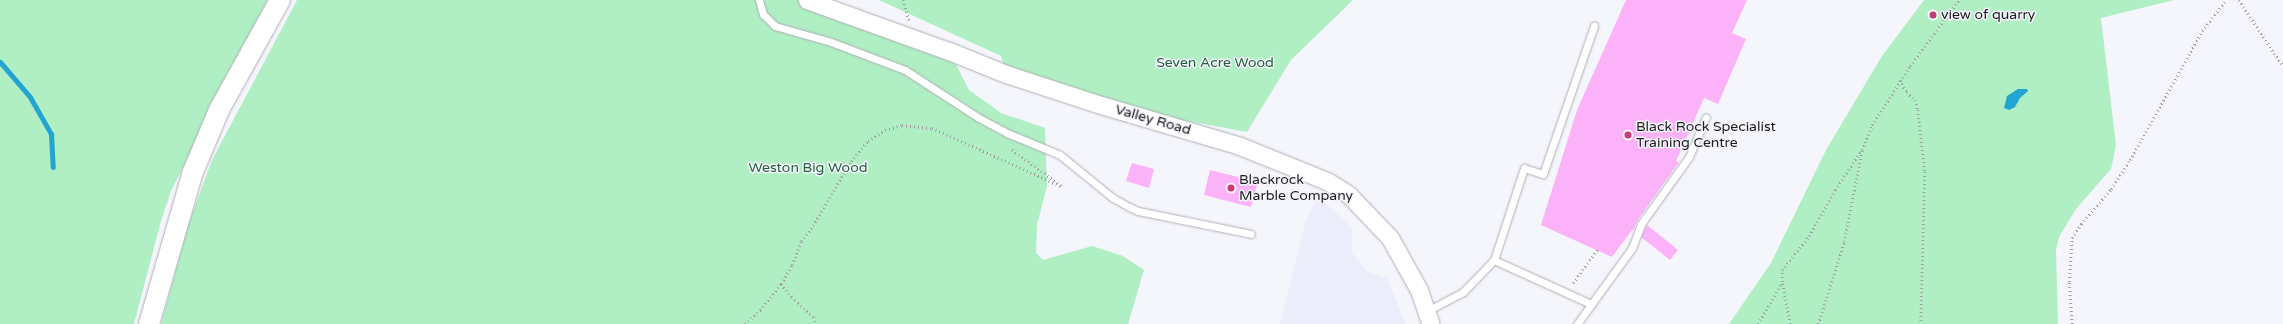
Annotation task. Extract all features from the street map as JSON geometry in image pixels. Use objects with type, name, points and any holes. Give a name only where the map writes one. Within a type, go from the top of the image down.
[{"type":"main road","points":[[149,324],[193,172],[219,110],[280,0]]},
{"type":"street","name":"Valley Road","points":[[808,0],[949,51],[1006,74],[1101,105],[1240,146],[1327,181],[1349,195],[1390,238],[1419,290],[1429,318]]},
{"type":"lane","points":[[759,0],[763,14],[775,26],[831,42],[905,70],[979,118],[1007,133],[1060,155],[1113,198],[1129,207],[1138,211],[1252,234]]},
{"type":"lane","points":[[1429,318],[1463,292],[1494,260],[1524,168],[1542,174],[1594,26]]},
{"type":"lane","points":[[1577,324],[1632,248],[1641,224],[1688,157],[1706,117]]},
{"type":"lane","points":[[1494,260],[1591,304]]},
{"type":"path","points":[[1818,324],[1844,242],[1862,150],[1872,125],[1900,80],[1959,0]]},
{"type":"path","points":[[2072,324],[2069,282],[2072,238],[2081,224],[2111,190],[2130,160],[2202,31],[2226,0]]},
{"type":"path","points":[[2239,0],[2283,66]]},
{"type":"path","points":[[1900,80],[1907,92],[1915,100],[1918,110],[1925,172],[1921,324]]},
{"type":"path","points":[[745,324],[760,310],[781,284],[792,265],[801,241],[819,216],[851,161],[868,142],[885,130],[902,125],[932,128],[1061,186],[1005,145]]},
{"type":"path","points":[[1790,324],[1782,282],[1782,270],[1809,236],[1835,190],[1862,150]]},
{"type":"path","points":[[1567,292],[1597,250]]},
{"type":"path","points":[[1758,324],[1782,282]]},
{"type":"path","points":[[781,284],[795,300],[814,317],[816,324]]},
{"type":"shaded area","points":[[1318,196],[1352,228],[1352,253],[1367,271],[1387,278],[1405,324],[1280,324],[1306,219]]},
{"type":"green space","points":[[0,0],[268,0],[171,191],[161,221],[134,324],[0,324]]},
{"type":"green space","name":"Weston Big Wood","points":[[297,0],[807,0],[949,51],[969,90],[1001,113],[1045,128],[1047,186],[1037,225],[1036,253],[1043,260],[1092,246],[1123,256],[1144,270],[1128,324],[161,324],[188,225],[212,160]]},
{"type":"green space","name":"Seven Acre Wood","points":[[879,0],[1353,0],[1291,60],[1247,132],[1101,105],[1006,74],[1001,56]]},
{"type":"green space","points":[[1924,0],[2174,0],[2101,18],[2116,145],[2111,169],[2076,209],[2059,237],[2056,250],[2058,324],[1729,324],[1771,263],[1826,150],[1882,56]]},
{"type":"water","points":[[2018,89],[2027,89],[2028,91],[2020,98],[2015,107],[2009,110],[2004,108],[2007,96]]},
{"type":"building","name":"Black Rock Specialist Training Centre","points":[[1626,0],[1747,0],[1732,33],[1746,39],[1718,104],[1704,98],[1676,161],[1679,162],[1637,221],[1633,231],[1632,230],[1612,257],[1541,225],[1577,110]]},
{"type":"building","points":[[1132,163],[1154,169],[1149,188],[1126,181]]},
{"type":"building","name":"Blackrock Marble Company","points":[[1210,170],[1258,182],[1251,207],[1204,195]]},
{"type":"building","points":[[1647,225],[1678,250],[1670,260],[1641,237]]},
{"type":"waterway","points":[[0,62],[30,97],[51,134],[53,167]]},
{"type":"place","name":"view of quarry","points":[[1933,15]]},
{"type":"place","name":"Black Rock Specialist Training Centre","points":[[1628,135]]},
{"type":"place","name":"Blackrock Marble Company","points":[[1231,188]]}]
